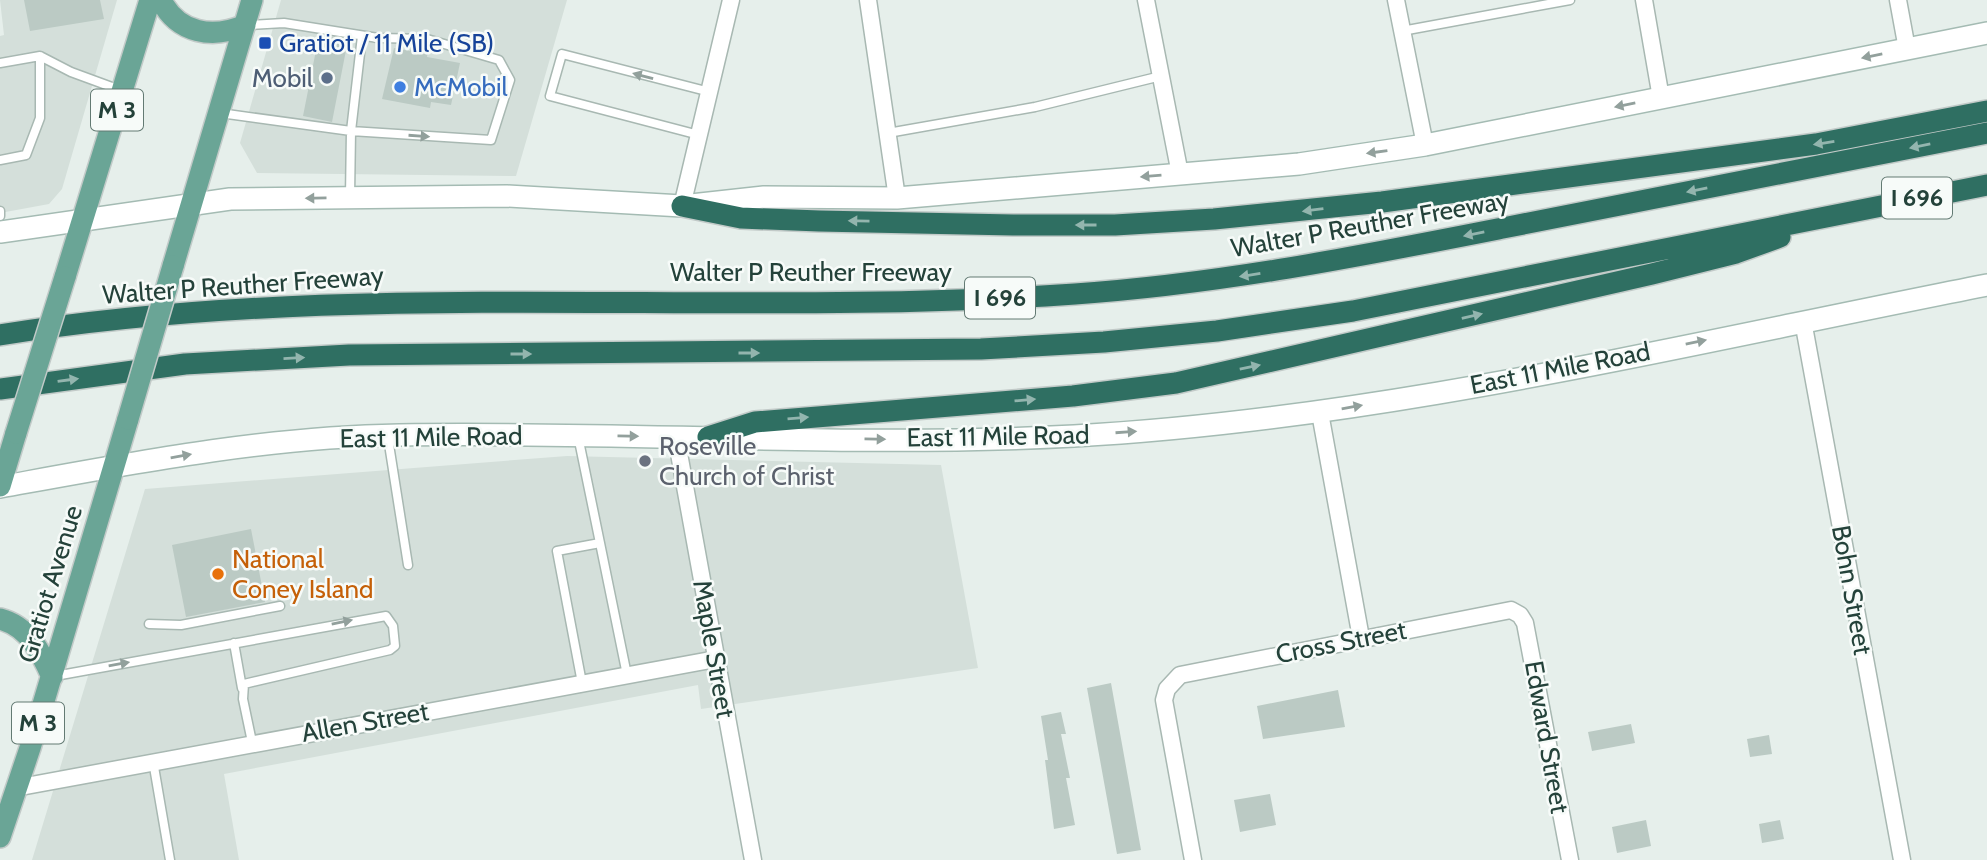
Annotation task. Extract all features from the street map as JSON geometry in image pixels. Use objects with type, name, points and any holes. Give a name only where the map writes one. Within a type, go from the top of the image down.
[{"type":"highway","points":[[682,205],[741,218],[1038,225],[1214,219],[1382,202],[1816,144],[1987,111]]},
{"type":"highway","name":"Walter P Reuther Freeway","points":[[0,335],[133,317],[294,305],[948,299],[1147,288],[1351,258],[1987,132]]},
{"type":"highway","name":"I 696","points":[[0,389],[185,364],[349,355],[981,349],[1142,339],[1353,311],[1987,185]]},
{"type":"highway","points":[[708,437],[755,422],[1073,396],[1176,383],[1652,275],[1736,253],[1847,213]]},
{"type":"main road","name":"M 3","points":[[0,487],[150,0]]},
{"type":"main road","points":[[161,0],[175,19],[202,33],[229,32],[245,25]]},
{"type":"main road","name":"M 3","points":[[114,467],[252,0]]},
{"type":"main road","points":[[0,232],[230,199],[507,197],[682,205],[764,197],[897,198],[1299,164],[1425,145],[1987,33]]},
{"type":"main road","name":"East 11 Mile Road","points":[[0,487],[249,446],[387,435],[961,440],[1178,429],[1320,413],[1987,285]]},
{"type":"main road","name":"Gratiot Avenue","points":[[0,837],[52,677],[114,467]]},
{"type":"main road","points":[[0,619],[14,623],[34,642],[52,677]]},
{"type":"street","points":[[682,205],[731,0]]},
{"type":"street","points":[[867,0],[897,198]]},
{"type":"street","points":[[1146,0],[1180,174]]},
{"type":"street","points":[[1396,0],[1425,145]]},
{"type":"street","points":[[1644,0],[1661,98]]},
{"type":"street","points":[[1898,0],[1907,49]]},
{"type":"street","name":"Bohn Street","points":[[1803,321],[1902,860]]},
{"type":"street","points":[[1320,413],[1361,638]]},
{"type":"street","name":"Maple Street","points":[[676,437],[753,860]]},
{"type":"street","name":"Cross Street","points":[[1193,860],[1164,700],[1167,689],[1180,675],[1499,611],[1511,610],[1520,615]]},
{"type":"street","name":"Edward Street","points":[[1520,615],[1528,635],[1570,860]]},
{"type":"street","name":"Allen Street","points":[[15,788],[252,742],[716,659]]},
{"type":"lane","points":[[1402,31],[1570,0]]},
{"type":"lane","points":[[218,113],[351,131],[491,140],[510,80],[499,60],[427,39],[362,36],[284,23],[245,25]]},
{"type":"lane","points":[[350,198],[351,131],[362,36]]},
{"type":"lane","points":[[699,135],[551,96],[562,54],[710,92]]},
{"type":"lane","points":[[0,160],[26,155],[40,118],[40,56]]},
{"type":"lane","points":[[0,63],[40,56],[71,72],[123,92]]},
{"type":"lane","points":[[888,133],[1035,107],[1161,76]]},
{"type":"lane","points":[[387,435],[408,565]]},
{"type":"lane","points":[[578,436],[626,675]]},
{"type":"lane","points":[[582,683],[557,551],[600,543]]},
{"type":"lane","points":[[149,624],[181,625],[280,606]]},
{"type":"lane","points":[[52,677],[382,614],[388,618],[395,636],[395,646],[390,650],[247,682],[242,688]]},
{"type":"lane","points":[[234,643],[252,742]]},
{"type":"lane","points":[[153,761],[170,860]]},
{"type":"shaded area","points":[[0,0],[117,0],[62,189],[49,204],[0,213],[0,36],[4,35]]},
{"type":"shaded area","points":[[281,0],[567,0],[516,176],[257,173],[240,143]]},
{"type":"shaded area","points":[[567,456],[941,465],[978,668],[701,709],[698,685],[224,774],[239,860],[32,860],[145,489]]},
{"type":"building","points":[[24,0],[100,0],[104,19],[30,31]]},
{"type":"building","points":[[319,35],[348,40],[332,122],[303,116]]},
{"type":"building","points":[[411,47],[428,50],[427,57],[460,63],[451,105],[431,102],[430,108],[382,99],[394,48],[410,51]]},
{"type":"building","name":"National Coney Island","points":[[251,529],[265,602],[186,617],[172,545]]},
{"type":"building","points":[[1111,683],[1141,850],[1117,854],[1087,688]]},
{"type":"building","points":[[1338,690],[1345,727],[1263,739],[1257,706]]},
{"type":"building","points":[[1061,712],[1066,734],[1061,734],[1070,778],[1066,778],[1075,825],[1054,829],[1041,716]]},
{"type":"building","points":[[1631,724],[1635,743],[1592,751],[1588,732]]},
{"type":"building","points":[[1769,735],[1772,754],[1750,757],[1747,739]]},
{"type":"building","points":[[1270,794],[1276,825],[1240,832],[1234,800]]},
{"type":"building","points":[[1646,820],[1651,846],[1617,853],[1612,827]]},
{"type":"building","points":[[1780,820],[1784,839],[1762,843],[1759,824]]},
{"type":"place","name":"Gratiot / 11 Mile (SB)","points":[[265,43]]},
{"type":"place","name":"Mobil","points":[[327,78]]},
{"type":"place","name":"McMobil","points":[[400,87]]},
{"type":"place","name":"Roseville Church of Christ","points":[[645,461]]},
{"type":"place","name":"National Coney Island","points":[[218,574]]}]
